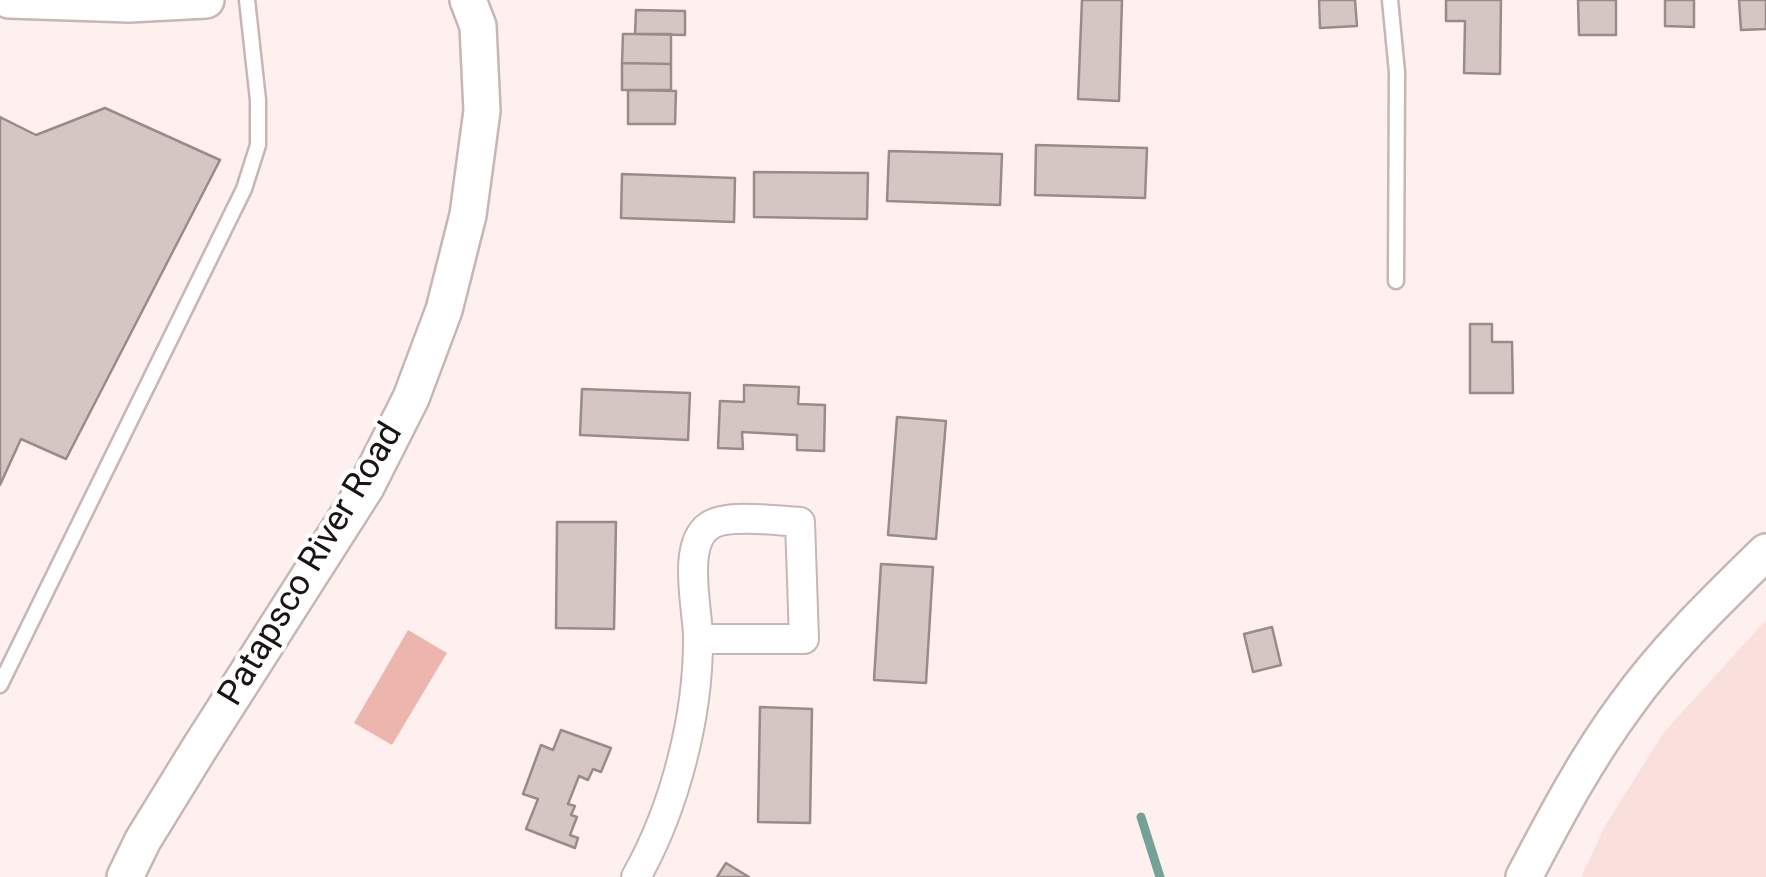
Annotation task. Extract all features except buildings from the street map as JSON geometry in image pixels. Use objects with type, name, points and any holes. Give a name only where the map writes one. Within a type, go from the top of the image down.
[{"type":"street","points":[[9,0],[129,4],[206,0]]},
{"type":"street","name":"Patapsco River Road","points":[[125,877],[189,764],[366,487],[411,398],[444,310],[468,215],[482,112],[478,26],[468,0]]},
{"type":"street","points":[[636,877],[651,850],[672,794],[691,719],[698,638],[693,554],[698,540],[709,526],[730,520],[800,522],[804,639],[698,638]]},
{"type":"street","points":[[1524,877],[1564,800],[1627,703],[1700,617],[1766,552]]},
{"type":"lane","points":[[0,685],[244,189],[258,145],[258,100],[247,0]]},
{"type":"lane","points":[[1390,0],[1397,72],[1396,280]]},
{"type":"shaded area","points":[[1766,620],[1766,877],[1581,877],[1605,826],[1664,732]]},
{"type":"shaded area","points":[[408,630],[447,653],[392,745],[354,723]]},
{"type":"waterway","points":[[1141,817],[1160,877]]}]
